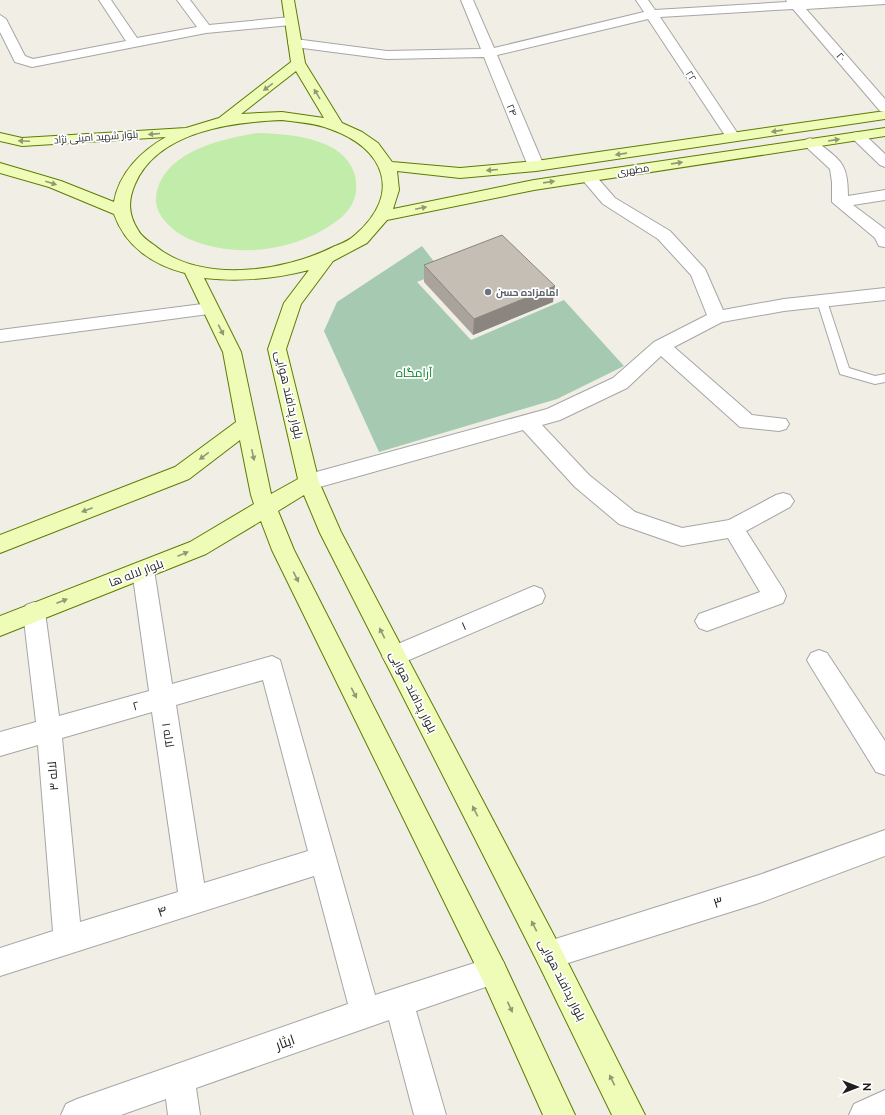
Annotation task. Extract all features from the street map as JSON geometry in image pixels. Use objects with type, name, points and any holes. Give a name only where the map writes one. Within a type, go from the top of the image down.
[{"type":"main road","points":[[288,0],[298,63],[336,126]]},
{"type":"main road","points":[[223,121],[298,63]]},
{"type":"main road","name":"مطهری","points":[[388,166],[460,173],[536,166],[885,115]]},
{"type":"main road","points":[[282,116],[310,119],[336,126],[359,136],[376,150],[388,166],[392,182],[391,199],[383,216],[360,240],[325,260],[282,272],[236,275],[192,270],[162,260],[132,235],[122,211],[125,187],[139,165],[162,145],[193,130],[223,121],[252,117],[282,116]]},
{"type":"main road","name":"بلوار شهید امینی نژاد","points":[[0,138],[22,142],[102,138],[193,130]]},
{"type":"main road","name":"مطهری","points":[[383,216],[534,185],[885,132]]},
{"type":"main road","points":[[0,168],[55,184],[122,211]]},
{"type":"main road","name":"بلوار پدافند هوایی","points":[[325,260],[292,303],[277,349],[310,482],[332,534],[549,955],[629,1115]]},
{"type":"main road","points":[[192,270],[232,352],[261,495],[283,550],[493,971],[559,1115]]},
{"type":"main road","points":[[0,544],[182,473],[247,424]]},
{"type":"main road","name":"بلوار لاله ها","points":[[0,626],[198,548],[310,482]]},
{"type":"street","points":[[105,0],[133,42]]},
{"type":"street","points":[[183,0],[206,29]]},
{"type":"street","name":"۲۴","points":[[468,0],[536,166]]},
{"type":"street","name":"۲۲","points":[[642,0],[733,137]]},
{"type":"street","points":[[295,43],[387,55],[489,53],[586,32],[651,14],[794,3],[885,0]]},
{"type":"street","name":"۲۰","points":[[794,3],[885,108]]},
{"type":"street","points":[[0,19],[20,60],[32,63],[133,42],[206,29],[291,21]]},
{"type":"street","points":[[0,48],[17,53]]},
{"type":"street","points":[[858,136],[885,162]]},
{"type":"street","points":[[810,143],[837,166],[840,182],[840,202]]},
{"type":"street","points":[[588,176],[609,200],[664,234],[699,273],[717,317]]},
{"type":"street","points":[[840,202],[885,195]]},
{"type":"street","points":[[840,202],[883,236],[885,242]]},
{"type":"street","points":[[310,482],[553,415],[620,383],[661,346],[717,317],[784,305],[885,294]]},
{"type":"street","points":[[0,336],[210,309]]},
{"type":"street","points":[[661,346],[746,422],[779,424]]},
{"type":"street","points":[[527,422],[582,481],[627,518],[682,537],[733,528],[783,500]]},
{"type":"street","points":[[707,621],[775,596],[733,528]]},
{"type":"street","name":"لاله ۱","points":[[143,570],[193,901]]},
{"type":"street","name":"۱","points":[[394,656],[534,596]]},
{"type":"street","name":"لاله ۳","points":[[34,612],[49,731],[68,941]]},
{"type":"street","points":[[819,660],[885,763]]},
{"type":"street","name":"۲","points":[[0,744],[272,667],[324,859]]},
{"type":"street","name":"۳","points":[[549,955],[759,890],[885,843]]},
{"type":"street","points":[[324,859],[365,1013]]},
{"type":"street","name":"۴","points":[[0,962],[324,859]]},
{"type":"street","name":"ایثار","points":[[77,1115],[365,1013],[493,971]]},
{"type":"street","points":[[399,1002],[430,1115]]},
{"type":"street","points":[[179,1079],[184,1115]]},
{"type":"street","points":[[865,1115],[885,1106]]},
{"type":"lane","points":[[822,301],[844,371],[875,380],[885,378]]},
{"type":"green space","points":[[257,133],[284,135],[314,140],[328,145],[340,153],[349,162],[355,175],[356,182],[355,197],[346,212],[331,225],[307,238],[291,244],[257,250],[239,250],[205,245],[178,233],[162,218],[156,199],[160,183],[168,170],[180,159],[210,144],[226,139]]},
{"type":"green space","name":"آرامگاه","points":[[422,246],[442,272],[417,282],[471,340],[564,300],[624,366],[557,399],[379,452],[324,331],[337,302]]},
{"type":"building","name":"امامزاده حسن","points":[[502,235],[555,286],[474,319],[424,265]]},
{"type":"place","name":"امامزاده حسن","points":[[488,292]]}]
